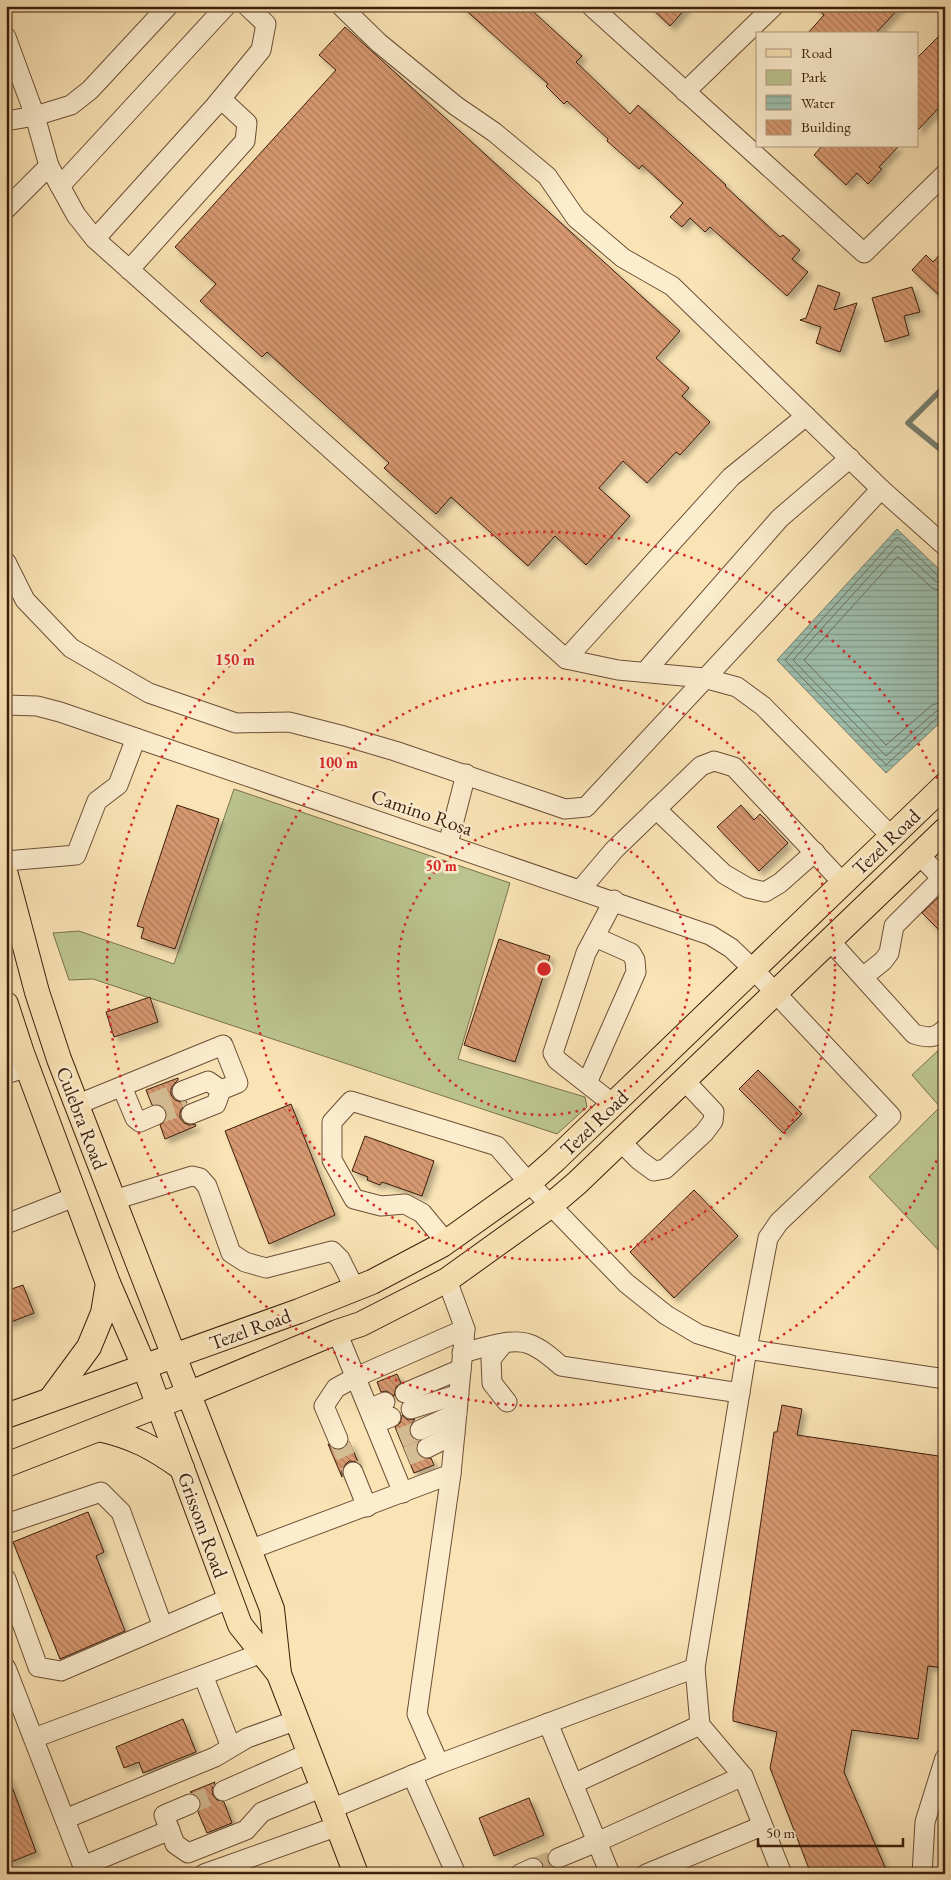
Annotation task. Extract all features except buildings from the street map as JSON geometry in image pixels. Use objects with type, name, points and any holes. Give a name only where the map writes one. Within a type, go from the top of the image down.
[{"type":"main road","name":"Tezel Road","points":[[174,1356],[299,1311],[372,1282],[446,1242],[529,1183],[945,786]]},
{"type":"main road","name":"Tezel Road","points":[[188,1394],[337,1332],[361,1324],[447,1280],[550,1206],[776,993],[945,830]]},
{"type":"main road","name":"Culebra Road","points":[[6,875],[37,992],[76,1105],[188,1394]]},
{"type":"main road","name":"Culebra Road","points":[[6,1004],[17,1071],[77,1196],[108,1283],[144,1366]]},
{"type":"main road","points":[[50,1400],[89,1347],[102,1314],[108,1283]]},
{"type":"main road","points":[[6,1416],[174,1356]]},
{"type":"main road","name":"Grissom Road","points":[[144,1366],[240,1625],[279,1674]]},
{"type":"main road","points":[[6,1465],[188,1394]]},
{"type":"main road","name":"Grissom Road","points":[[188,1394],[272,1609],[279,1674],[356,1874]]},
{"type":"main road","points":[[98,1429],[136,1440],[155,1449],[182,1468]]},
{"type":"street","points":[[6,121],[34,116],[72,105],[90,90],[168,6]]},
{"type":"street","points":[[60,186],[226,6]]},
{"type":"street","points":[[95,239],[221,98],[261,50],[266,24],[247,6]]},
{"type":"street","points":[[341,6],[379,43],[456,106],[494,132],[547,176],[576,218],[623,258],[672,286],[881,489],[945,546]]},
{"type":"street","points":[[591,6],[864,253],[945,174]]},
{"type":"street","points":[[685,92],[774,6]]},
{"type":"street","points":[[6,37],[34,116],[49,166],[76,215],[95,239],[129,270],[566,659],[618,670],[704,678],[736,687],[763,706],[891,836]]},
{"type":"street","points":[[129,270],[245,141],[247,122],[221,98]]},
{"type":"street","points":[[6,210],[49,166]]},
{"type":"street","points":[[566,659],[731,477],[806,416]]},
{"type":"street","points":[[645,672],[780,518],[850,458]]},
{"type":"street","points":[[6,562],[25,600],[71,648],[149,692],[236,723],[289,722],[344,736],[466,774],[565,809],[586,807],[881,489]]},
{"type":"street","name":"Camino Rosa","points":[[6,705],[37,706],[136,738],[614,900],[710,934],[731,948],[776,993],[891,1116],[779,1222],[768,1238],[747,1349]]},
{"type":"street","points":[[6,861],[76,855],[97,801],[118,785],[136,738]]},
{"type":"street","points":[[581,889],[614,850],[701,766],[714,762],[734,767],[843,883]]},
{"type":"street","points":[[448,844],[466,774]]},
{"type":"street","points":[[656,809],[724,874],[748,888],[765,892],[780,883],[815,852]]},
{"type":"street","points":[[863,977],[889,953],[890,937],[894,926],[943,879],[919,855]]},
{"type":"street","points":[[613,1104],[557,1060],[553,1053],[586,952],[614,900]]},
{"type":"street","points":[[587,1083],[636,972],[635,960],[631,953],[595,937]]},
{"type":"street","points":[[830,940],[914,1034],[928,1038],[940,1034],[945,1029]]},
{"type":"street","points":[[76,1105],[223,1044],[238,1082],[221,1090],[216,1104],[187,1103],[208,1082],[221,1090]]},
{"type":"street","points":[[620,1141],[639,1160],[654,1171],[665,1169],[704,1133],[713,1121],[714,1112],[684,1080]]},
{"type":"street","points":[[122,1087],[135,1118],[140,1122],[153,1116]]},
{"type":"street","points":[[446,1242],[422,1213],[405,1204],[381,1206],[354,1199],[332,1160],[332,1122],[352,1101],[497,1146],[550,1206],[626,1283],[666,1315],[698,1334],[747,1349],[945,1379]]},
{"type":"street","points":[[114,1200],[192,1176],[200,1178],[206,1186],[231,1253],[236,1258],[266,1268],[332,1251],[340,1258],[354,1289]]},
{"type":"street","points":[[6,1224],[77,1196]]},
{"type":"street","points":[[439,1764],[417,1714],[451,1474],[465,1329],[447,1280]]},
{"type":"street","points":[[338,1439],[324,1406],[336,1388],[356,1377],[465,1329]]},
{"type":"street","points":[[337,1332],[356,1377],[380,1413],[399,1460],[404,1493]]},
{"type":"street","points":[[459,1394],[408,1401],[462,1361],[512,1341],[528,1343],[550,1356],[561,1366],[740,1393]]},
{"type":"street","points":[[503,1344],[491,1359],[492,1383],[507,1402]]},
{"type":"street","points":[[747,1349],[695,1668],[700,1725],[743,1776],[782,1874]]},
{"type":"street","points":[[420,1430],[457,1413]]},
{"type":"street","points":[[427,1448],[455,1434]]},
{"type":"street","points":[[353,1472],[367,1507]]},
{"type":"street","points":[[249,1550],[451,1474]]},
{"type":"street","points":[[6,1524],[102,1492],[121,1512],[163,1627]]},
{"type":"street","points":[[6,1579],[38,1667],[61,1670],[230,1598]]},
{"type":"street","points":[[34,1738],[262,1653]]},
{"type":"street","points":[[36,1661],[7,1670],[12,1695],[34,1738],[84,1870],[170,1830]]},
{"type":"street","points":[[204,1874],[334,1818],[412,1775],[695,1668]]},
{"type":"street","points":[[203,1675],[231,1747]]},
{"type":"street","points":[[65,1819],[215,1757],[247,1738],[297,1720]]},
{"type":"street","points":[[548,1723],[573,1784],[589,1846],[610,1874]]},
{"type":"street","points":[[573,1784],[700,1725]]},
{"type":"street","points":[[223,1791],[309,1753]]},
{"type":"street","points":[[922,1874],[925,1822],[945,1758]]},
{"type":"street","points":[[412,1775],[456,1874]]},
{"type":"street","points":[[558,1858],[589,1846],[743,1776]]},
{"type":"street","points":[[190,1804],[164,1815],[176,1844],[188,1853],[246,1830],[262,1812],[322,1787]]},
{"type":"street","points":[[646,1874],[762,1826]]},
{"type":"green space","points":[[234,789],[510,883],[458,1059],[585,1097],[587,1107],[557,1134],[93,979],[69,980],[53,933],[79,931],[174,964]]},
{"type":"green space","points":[[945,1044],[945,1257],[869,1177],[940,1107],[912,1075]]},
{"type":"water","points":[[897,529],[945,575],[945,718],[886,773],[777,660]]},
{"type":"waterway","points":[[945,386],[908,423],[945,453]]},
{"type":"tunnel","points":[[152,1103],[182,1091]]},
{"type":"tunnel","points":[[156,1115],[187,1104]]},
{"type":"tunnel","points":[[400,1438],[420,1430]]},
{"type":"tunnel","points":[[338,1439],[353,1472]]},
{"type":"tunnel","points":[[407,1456],[427,1448]]},
{"type":"tunnel","points":[[190,1804],[223,1791]]},
{"type":"tunnel","points":[[533,1868],[558,1858]]}]
